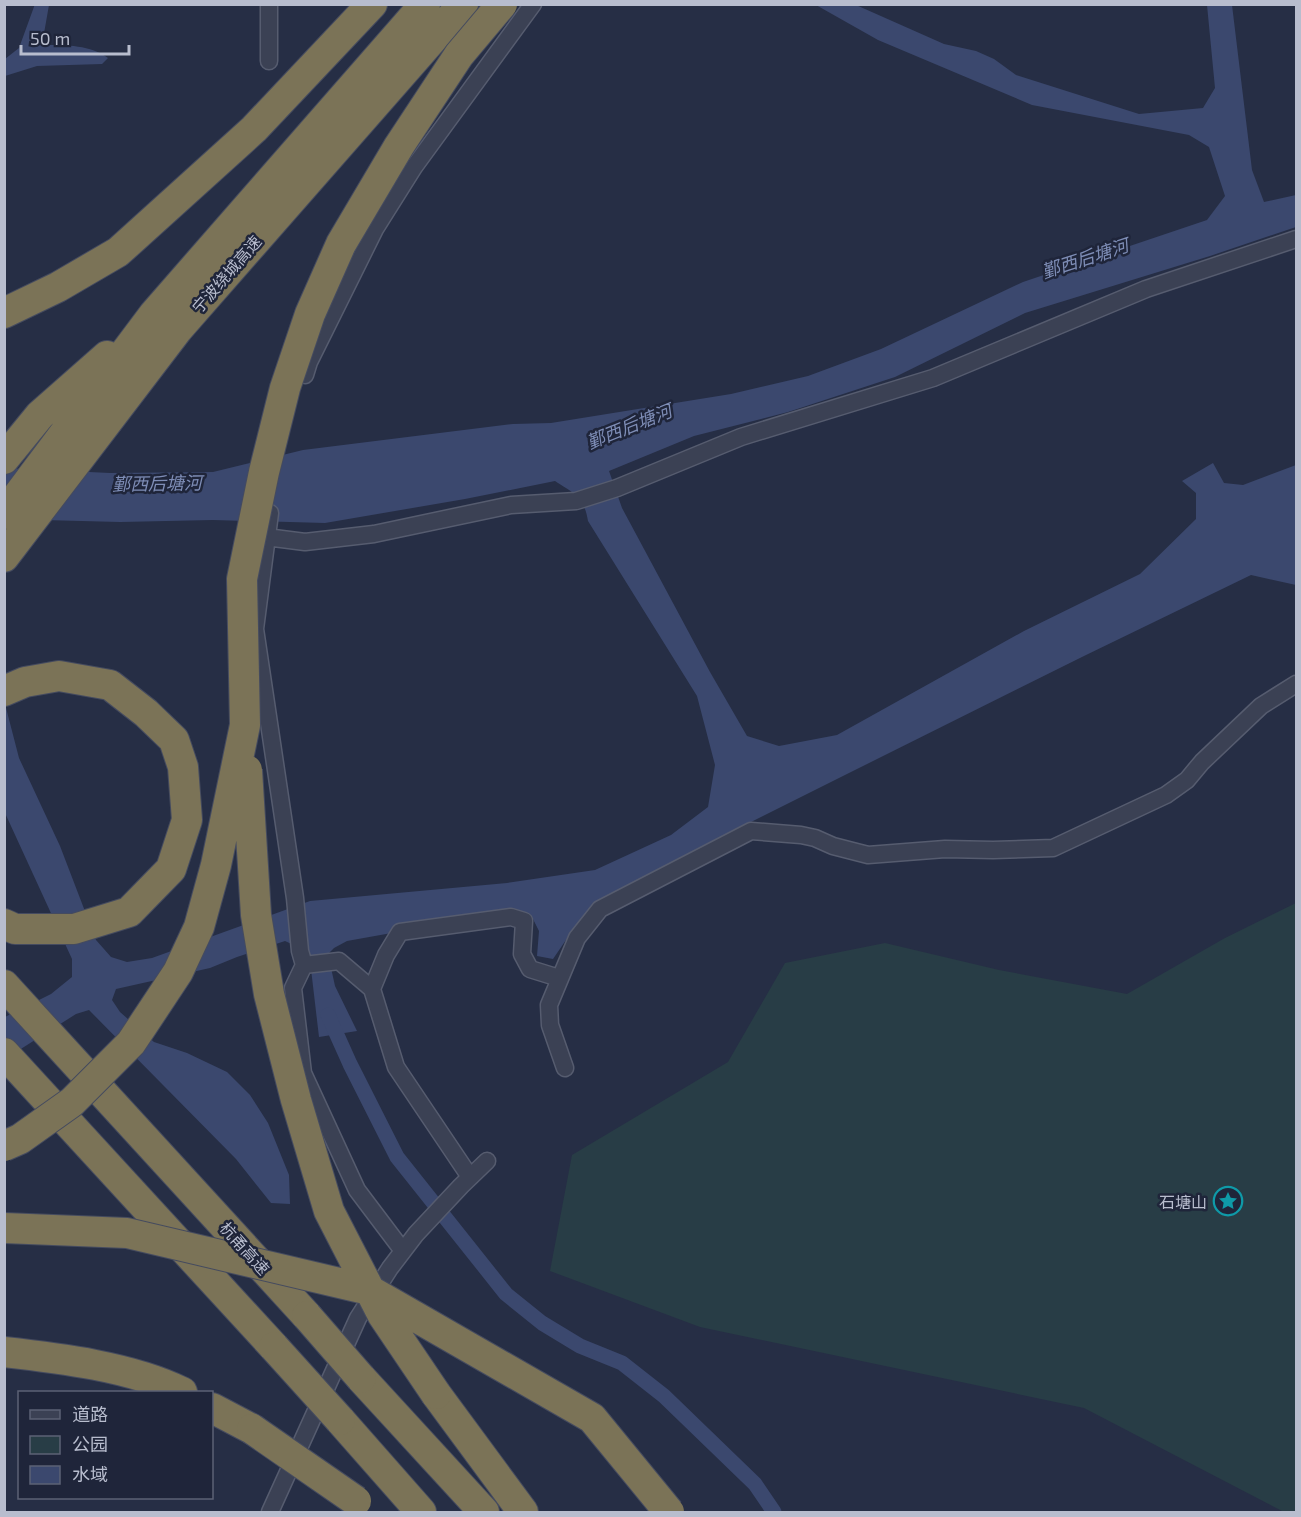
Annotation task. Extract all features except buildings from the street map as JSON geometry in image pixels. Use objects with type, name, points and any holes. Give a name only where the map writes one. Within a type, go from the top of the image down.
[{"type":"highway","points":[[4,313],[58,287],[118,252],[254,129],[372,4]]},
{"type":"highway","name":"宁波绕城高速","points":[[4,514],[154,314],[425,4]]},
{"type":"highway","name":"宁波绕城高速","points":[[4,557],[178,329],[464,4]]},
{"type":"highway","points":[[502,4],[459,55],[399,146],[341,244],[310,314],[285,388],[264,472],[242,579],[245,725],[256,915],[269,994],[296,1100],[329,1211],[382,1314],[436,1394],[523,1512]]},
{"type":"highway","points":[[4,459],[40,416],[154,314]]},
{"type":"highway","points":[[4,691],[25,682],[59,676],[110,685],[146,713],[174,740],[183,768],[187,820],[171,869],[129,912],[74,929],[15,929],[4,924]]},
{"type":"highway","points":[[4,1146],[20,1138],[72,1101],[131,1043],[178,972],[199,927],[216,865],[245,725]]},
{"type":"highway","name":"杭甬高速","points":[[4,985],[484,1512]]},
{"type":"highway","points":[[4,1053],[274,1347],[421,1512]]},
{"type":"highway","points":[[4,1228],[127,1233],[369,1290],[592,1418],[669,1512]]},
{"type":"highway","points":[[4,1352],[60,1358],[119,1371],[180,1391]]},
{"type":"highway","points":[[213,1409],[252,1429],[363,1507]]},
{"type":"street","points":[[269,4],[269,61]]},
{"type":"street","points":[[403,1251],[357,1191],[303,1072],[293,988],[302,958],[255,629],[266,537],[280,455],[309,362],[375,230],[414,167],[533,4]]},
{"type":"street","points":[[266,537],[305,542],[374,534],[511,505],[576,501],[617,488],[741,436],[933,378],[1146,289],[1296,239]]},
{"type":"street","points":[[565,1068],[550,1025],[549,1005],[577,938],[600,909],[751,831],[801,835],[867,855],[945,849],[1053,848],[1166,795],[1186,780],[1261,705],[1296,684]]},
{"type":"street","points":[[372,989],[386,955],[400,932],[511,917],[524,921],[522,954],[530,969],[559,978]]},
{"type":"street","points":[[302,958],[339,961],[372,989],[396,1067],[465,1181]]},
{"type":"street","points":[[270,1512],[358,1318],[390,1268],[416,1234],[465,1181],[487,1161]]},
{"type":"green space","points":[[1296,903],[1296,1512],[1284,1512],[1084,1408],[700,1327],[550,1271],[572,1155],[728,1062],[785,963],[885,943],[999,970],[1127,994],[1225,938]]},
{"type":"water","points":[[35,4],[49,5],[43,39],[45,45],[86,48],[108,58],[102,64],[37,66],[5,76],[5,59],[19,48]]},
{"type":"water","name":"鄞西后塘河","points":[[816,5],[856,5],[944,44],[976,51],[994,59],[1016,75],[1139,114],[1203,108],[1215,88],[1207,5],[1232,5],[1252,170],[1264,202],[1296,195],[1296,227],[1025,313],[895,377],[788,412],[694,436],[609,471],[622,508],[747,736],[779,746],[837,735],[1024,631],[1140,574],[1196,519],[1196,493],[1182,481],[1213,463],[1224,483],[1243,485],[1296,465],[1296,585],[1251,575],[707,844],[594,909],[568,937],[553,959],[537,956],[539,931],[532,917],[492,915],[347,941],[328,954],[335,986],[357,1031],[319,1037],[309,952],[285,941],[210,968],[116,989],[112,1000],[120,1012],[154,1042],[187,1053],[227,1072],[250,1095],[268,1123],[289,1175],[290,1204],[271,1203],[236,1159],[89,1010],[76,1014],[5,1059],[5,1017],[51,994],[72,977],[72,959],[5,813],[4,700],[19,758],[60,846],[96,940],[111,957],[127,962],[152,958],[310,901],[507,883],[595,870],[671,835],[708,807],[715,765],[697,696],[588,521],[581,501],[555,481],[325,523],[213,520],[120,522],[5,519],[5,468],[110,473],[213,472],[303,450],[513,424],[551,423],[731,394],[808,376],[881,349],[1023,282],[1207,220],[1225,196],[1209,147],[1189,135],[1032,105],[878,40]]},
{"type":"waterway","points":[[328,1015],[397,1157],[506,1294],[542,1323],[580,1346],[622,1363],[664,1396],[755,1484],[774,1512]]},
{"type":"place","name":"石塘山","points":[[1228,1201]]}]
